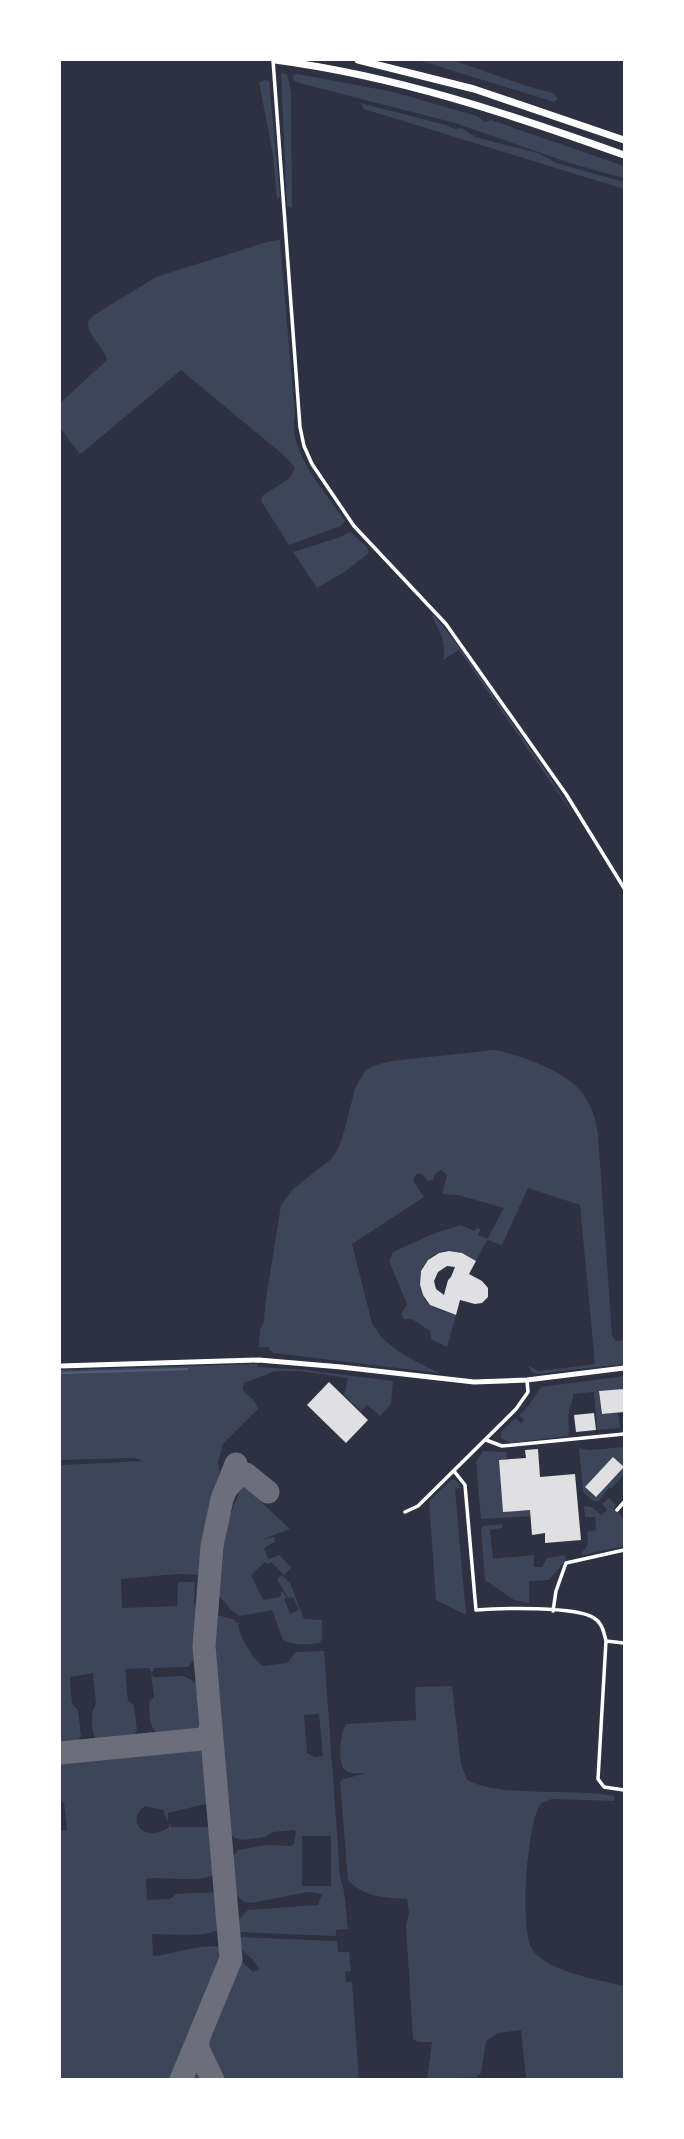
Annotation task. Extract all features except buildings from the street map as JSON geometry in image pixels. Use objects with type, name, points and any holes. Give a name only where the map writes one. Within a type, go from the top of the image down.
[{"type":"highway","points":[[274,60],[345,71],[426,90],[625,155]]},
{"type":"highway","points":[[358,60],[474,89],[625,140]]},
{"type":"main road","points":[[60,1366],[259,1360],[467,1381],[527,1380],[625,1368]]},
{"type":"street","points":[[274,60],[300,427],[308,455],[321,480],[360,535],[434,610],[472,659],[566,794],[625,888]]},
{"type":"street","points":[[405,1512],[418,1506],[486,1440],[526,1396],[527,1380]]},
{"type":"street","points":[[486,1440],[502,1446],[625,1434]]},
{"type":"street","points":[[454,1471],[464,1484],[475,1609],[577,1612],[593,1616],[601,1624],[606,1642],[598,1779],[604,1787],[625,1790]]},
{"type":"street","points":[[617,1510],[625,1502]]},
{"type":"street","points":[[553,1611],[556,1591],[566,1563],[625,1550]]},
{"type":"street","points":[[606,1642],[625,1643]]},
{"type":"shaded area","points":[[418,60],[452,60],[553,93],[558,99],[554,102]]},
{"type":"shaded area","points":[[281,73],[287,74],[291,92],[292,208],[287,206]]},
{"type":"shaded area","points":[[297,74],[394,92],[477,116],[485,122],[491,120],[624,166],[624,178],[573,164],[455,123],[299,83],[293,80],[293,76]]},
{"type":"shaded area","points":[[269,81],[280,197],[277,199],[273,155],[259,82]]},
{"type":"shaded area","points":[[360,103],[454,129],[462,128],[475,137],[538,153],[556,163],[624,182],[624,189],[364,109]]},
{"type":"shaded area","points":[[280,240],[297,443],[318,484],[345,521],[341,526],[289,545],[261,501],[262,496],[290,478],[295,468],[287,458],[181,370],[82,453],[79,453],[60,428],[60,403],[107,360],[88,326],[88,321],[94,315],[156,277]]},
{"type":"shaded area","points":[[350,532],[367,547],[369,553],[317,588],[293,552]]},
{"type":"shaded area","points":[[434,615],[458,645],[577,819],[459,650],[443,660],[443,643],[432,617]]},
{"type":"shaded area","points":[[494,1050],[530,1060],[555,1071],[576,1086],[591,1108],[598,1135],[612,1336],[616,1341],[624,1340],[624,1364],[536,1374],[531,1372],[529,1366],[539,1371],[595,1364],[580,1205],[528,1188],[502,1245],[487,1240],[476,1261],[457,1252],[444,1251],[435,1254],[424,1266],[419,1282],[424,1298],[436,1309],[456,1315],[447,1347],[431,1339],[430,1331],[412,1319],[404,1319],[401,1314],[407,1304],[389,1261],[393,1252],[435,1233],[461,1225],[474,1231],[481,1229],[478,1235],[487,1239],[504,1208],[458,1195],[442,1194],[447,1175],[441,1170],[435,1174],[433,1180],[428,1181],[422,1174],[416,1174],[413,1181],[424,1197],[352,1244],[372,1323],[378,1332],[401,1353],[439,1373],[273,1353],[268,1347],[259,1347],[281,1205],[293,1189],[330,1160],[337,1151],[355,1089],[366,1070],[391,1061]]},
{"type":"shaded area","points":[[257,1364],[257,1367],[306,1370],[393,1381],[391,1404],[380,1416],[367,1405],[361,1411],[344,1395],[348,1378],[300,1371],[275,1371],[244,1383],[243,1390],[258,1409],[223,1444],[205,1551],[204,1575],[177,1574],[121,1579],[122,1608],[177,1606],[178,1582],[195,1582],[194,1605],[199,1605],[202,1588],[199,1653],[188,1667],[154,1668],[152,1673],[149,1668],[125,1669],[128,1701],[134,1705],[137,1730],[131,1740],[103,1743],[95,1737],[92,1722],[96,1704],[93,1673],[70,1677],[72,1704],[78,1710],[81,1736],[73,1746],[60,1749],[60,1465],[143,1461],[134,1458],[60,1460],[60,1370]]},
{"type":"shaded area","points":[[624,1376],[624,1389],[599,1392],[602,1414],[618,1413],[620,1428],[597,1430],[594,1392],[573,1394],[568,1436],[511,1443],[501,1438],[501,1432],[515,1418],[521,1423],[524,1420],[519,1415],[541,1387]]},
{"type":"shaded area","points":[[624,1447],[624,1468],[624,1474],[599,1501],[593,1501],[583,1492],[579,1448],[589,1450]],"holes":[[[613,1457],[624,1468],[595,1497],[585,1487]]]},
{"type":"shaded area","points":[[483,1451],[506,1452],[507,1459],[499,1460],[503,1511],[530,1510],[531,1516],[481,1519],[476,1462]]},
{"type":"shaded area","points":[[451,1480],[456,1480],[461,1488],[455,1489],[466,1615],[436,1600],[429,1501]]},
{"type":"shaded area","points":[[243,1485],[290,1529],[261,1540],[274,1537],[275,1542],[264,1548],[268,1559],[280,1555],[291,1568],[284,1575],[271,1562],[265,1562],[251,1575],[263,1600],[280,1597],[282,1591],[287,1598],[284,1599],[290,1614],[299,1610],[293,1597],[288,1598],[277,1579],[282,1575],[290,1583],[304,1619],[322,1620],[320,1643],[301,1644],[283,1640],[272,1610],[240,1616],[231,1610],[217,1593],[218,1566],[224,1538]]},
{"type":"shaded area","points":[[609,1498],[624,1519],[624,1546],[582,1555],[588,1543],[587,1532],[596,1530],[595,1517],[585,1517],[584,1506],[592,1507],[601,1515],[607,1510],[602,1504]]},
{"type":"shaded area","points":[[502,1524],[502,1528],[490,1530],[493,1559],[534,1555],[534,1567],[542,1567],[547,1558],[565,1555],[566,1560],[549,1580],[529,1581],[529,1603],[514,1600],[485,1580],[481,1528]]},
{"type":"shaded area","points":[[218,1615],[239,1623],[246,1646],[263,1666],[287,1663],[296,1652],[324,1651],[340,1876],[348,1929],[336,1930],[336,1936],[237,1932],[234,1928],[248,1910],[318,1905],[322,1894],[308,1892],[251,1903],[243,1901],[230,1889],[228,1863],[238,1850],[266,1845],[291,1846],[294,1844],[296,1832],[274,1832],[265,1837],[242,1840],[235,1838],[226,1829],[209,1657],[213,1618]],"holes":[[[319,1714],[323,1756],[315,1757],[307,1753],[304,1715]],[[302,1836],[331,1836],[331,1886],[302,1886]]]},
{"type":"shaded area","points":[[151,1674],[154,1677],[183,1676],[202,1688],[206,1723],[194,1732],[160,1736],[150,1721],[149,1702],[154,1697]]},
{"type":"shaded area","points":[[452,1686],[461,1764],[467,1780],[499,1789],[614,1796],[614,1801],[552,1799],[541,1803],[536,1814],[528,1854],[525,1902],[529,1941],[534,1952],[542,1959],[563,1970],[624,1986],[624,2079],[526,2079],[521,2030],[498,2033],[486,2041],[481,2073],[476,2077],[427,2079],[432,2042],[418,2042],[413,2039],[406,1926],[409,1913],[407,1899],[368,1893],[348,1880],[340,1782],[366,1773],[352,1773],[344,1769],[340,1746],[346,1724],[416,1720],[415,1687]]},
{"type":"shaded area","points":[[195,1747],[208,1749],[214,1802],[168,1813],[168,1822],[163,1810],[145,1806],[139,1812],[137,1824],[140,1829],[153,1833],[169,1827],[169,1823],[171,1827],[216,1827],[220,1871],[204,1878],[146,1879],[147,1900],[170,1899],[176,1894],[217,1892],[223,1897],[225,1925],[210,1933],[152,1934],[153,1956],[212,1946],[227,1950],[227,1961],[176,2079],[60,2079],[60,1831],[67,1830],[64,1803],[60,1799],[60,1766],[71,1760]]},
{"type":"shaded area","points":[[237,1937],[337,1941],[338,1952],[349,1952],[351,1971],[345,1972],[346,1982],[352,1982],[359,2079],[185,2079],[237,1957],[253,1972],[259,1969],[236,1944]]},
{"type":"waterway","points":[[60,1373],[187,1369]]},
{"type":"taxiway","points":[[181,2080],[231,1959],[204,1646],[212,1546],[222,1499],[236,1464]]},
{"type":"taxiway","points":[[226,1489],[238,1476],[246,1474],[268,1492]]},
{"type":"taxiway","points":[[60,1753],[202,1739],[208,1737],[210,1729]]},
{"type":"taxiway","points":[[198,2039],[198,2049],[213,2080]]}]
